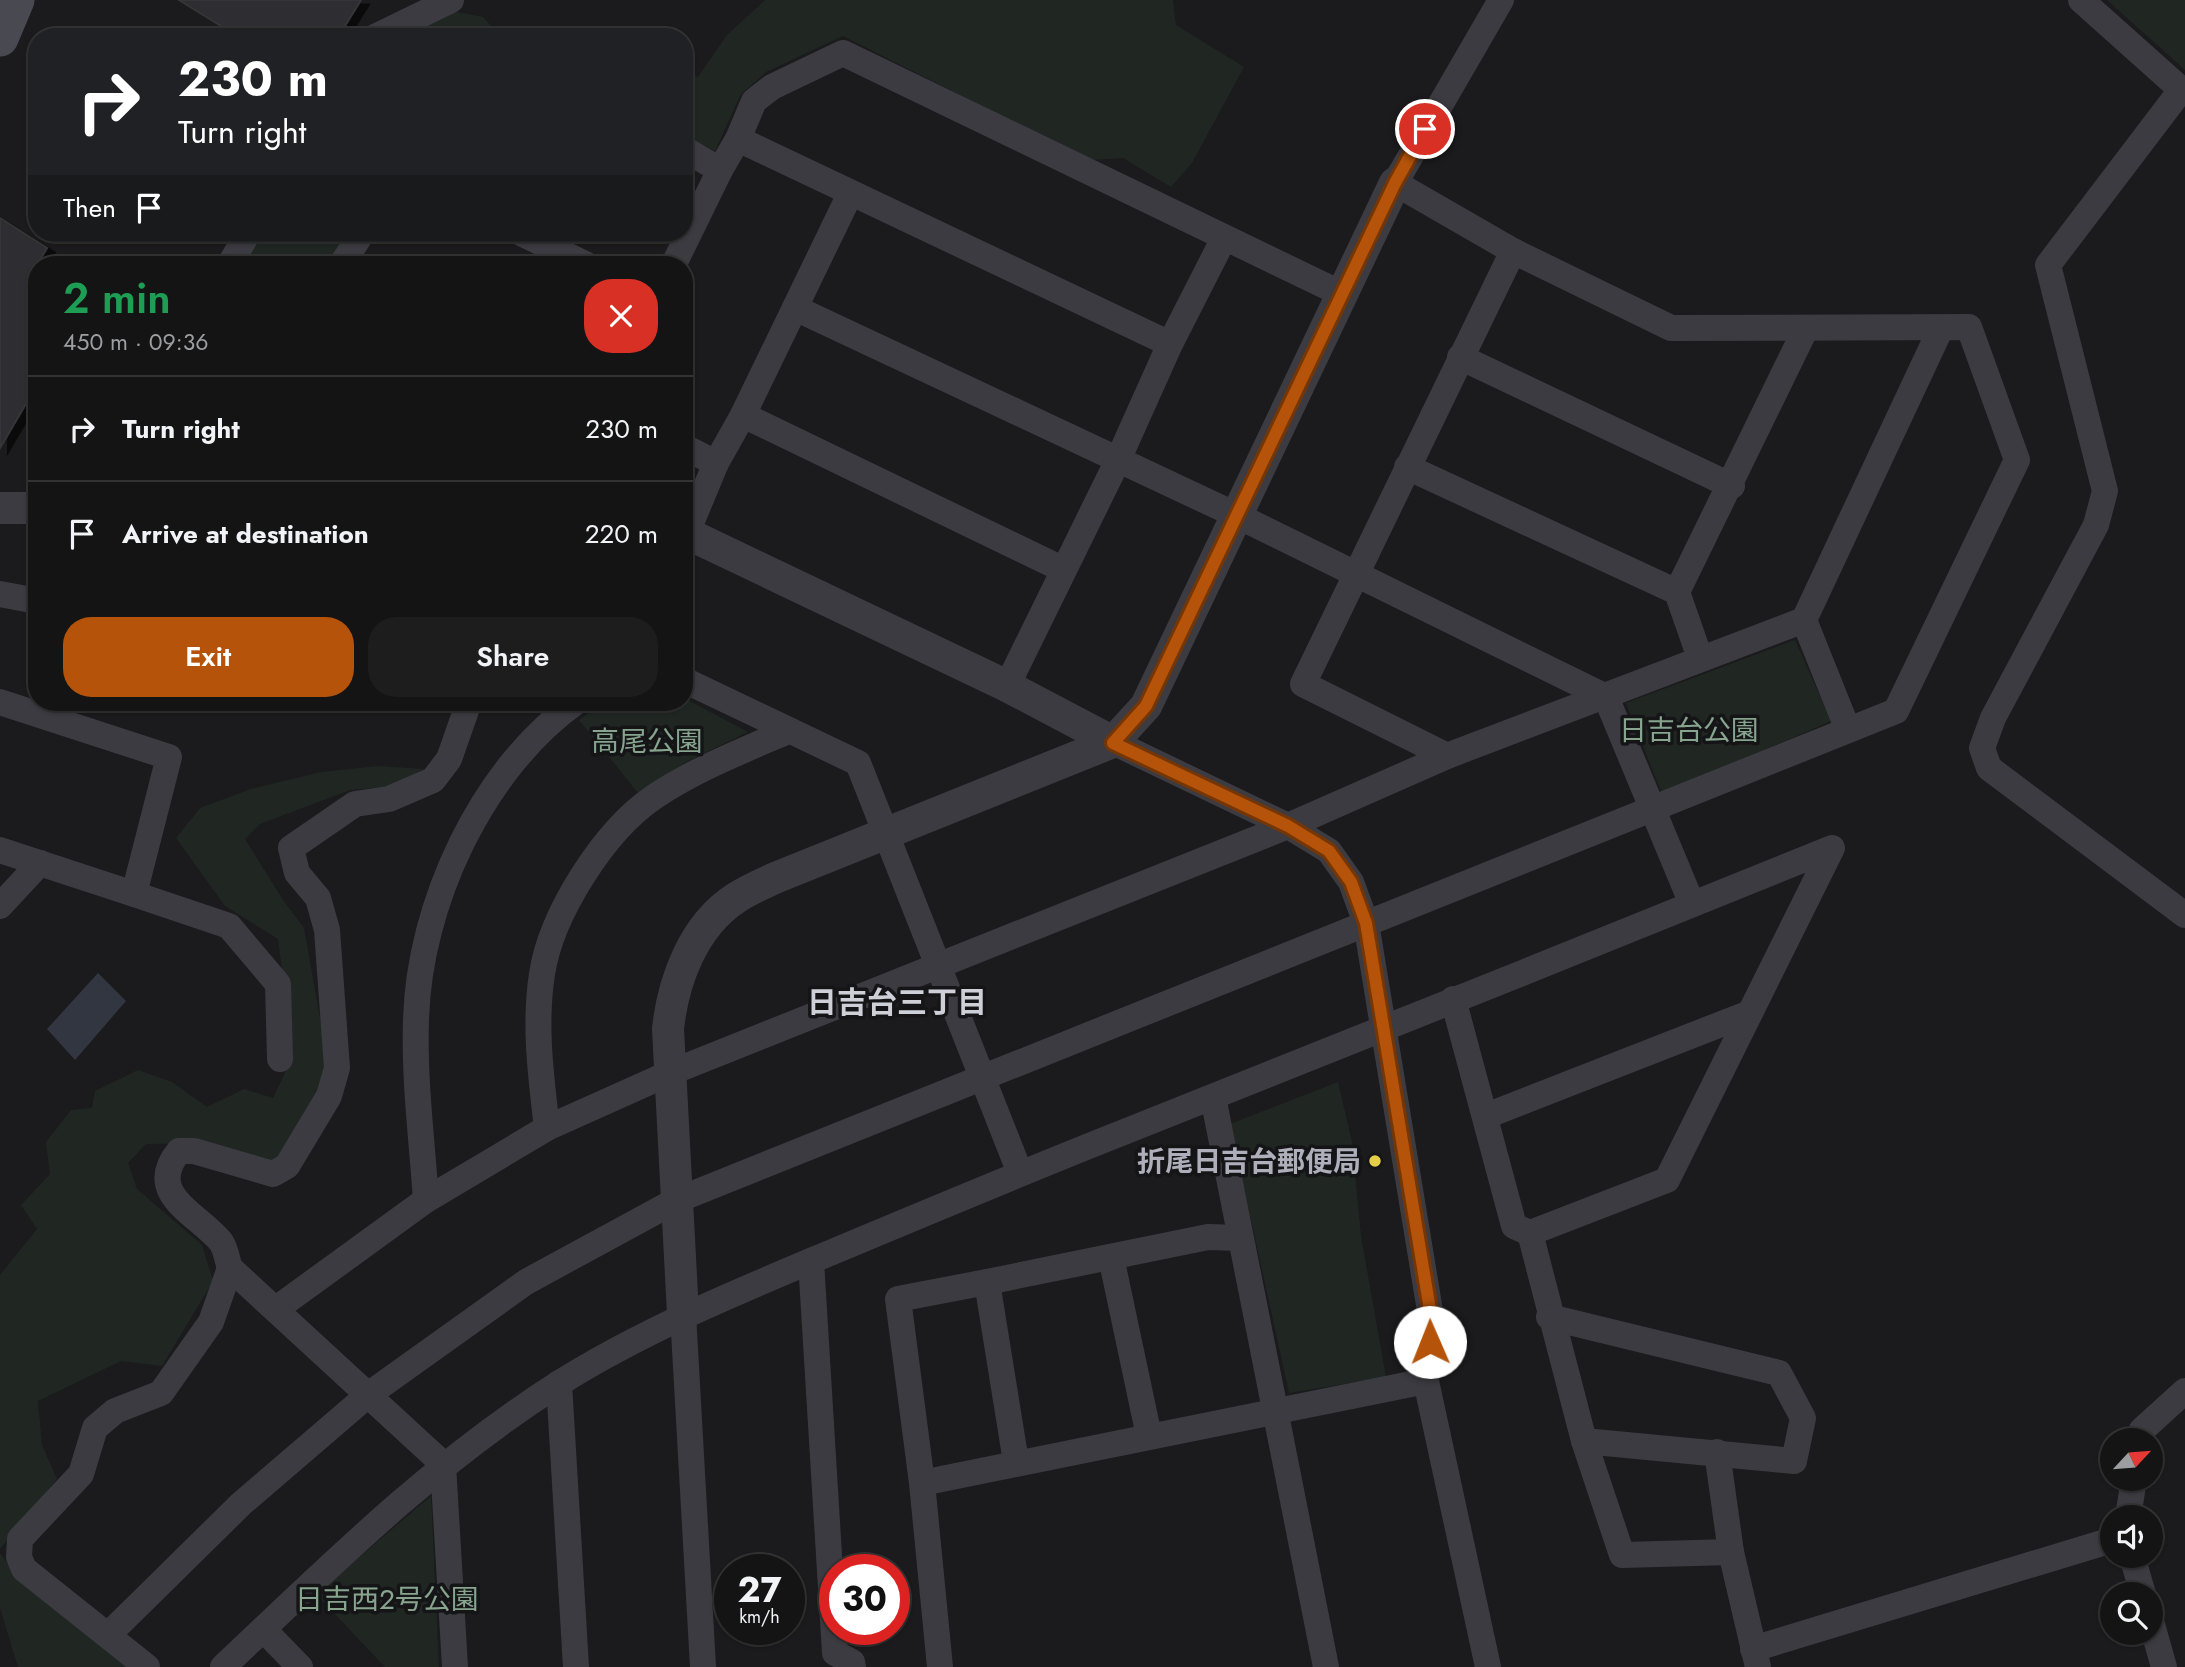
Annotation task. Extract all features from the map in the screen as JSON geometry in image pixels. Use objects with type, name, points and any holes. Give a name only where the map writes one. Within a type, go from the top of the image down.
[{"type":"main road","points":[[0,38],[16,0]]},
{"type":"street","points":[[393,28],[451,0]]},
{"type":"street","points":[[703,1667],[675,1201],[672,1072],[668,1029],[671,1002],[682,967],[705,927],[735,898],[775,878],[1113,743],[1146,706],[1395,183],[1501,0]]},
{"type":"street","points":[[2081,0],[2183,91],[2048,265],[2105,491],[2096,525],[1993,718],[1982,748],[1989,768],[2185,915]]},
{"type":"street","points":[[693,224],[719,170],[738,139],[754,101],[772,86],[843,53],[1342,294]]},
{"type":"street","points":[[738,139],[1170,344]]},
{"type":"street","points":[[693,154],[719,170]]},
{"type":"street","points":[[109,1634],[241,1504],[368,1395],[526,1282],[675,1201],[1896,711],[2017,460],[1969,327],[1671,328],[1513,251],[1395,183]]},
{"type":"street","points":[[693,516],[716,463],[743,415],[850,194]]},
{"type":"street","points":[[1007,686],[1062,569],[1118,460],[1170,344],[1224,239]]},
{"type":"street","points":[[540,242],[568,256]]},
{"type":"street","points":[[1447,756],[1303,684],[1513,251]]},
{"type":"street","points":[[795,308],[1236,515],[1606,697],[1692,904]]},
{"type":"street","points":[[1677,592],[1732,486],[1807,328]]},
{"type":"street","points":[[276,1308],[426,1200],[547,1128],[672,1072],[1288,826],[1447,756],[1804,620],[1941,328]]},
{"type":"street","points":[[1460,357],[1732,486]]},
{"type":"street","points":[[743,415],[1062,569]]},
{"type":"street","points":[[693,452],[716,463]]},
{"type":"street","points":[[1407,467],[1677,592],[1700,658]]},
{"type":"street","points":[[0,508],[28,508]]},
{"type":"street","points":[[693,539],[1007,686],[1113,743],[1288,826],[1329,851],[1351,882],[1366,923],[1432,1322],[1426,1381],[1488,1667]]},
{"type":"street","points":[[0,594],[28,599]]},
{"type":"street","points":[[1804,620],[1848,730]]},
{"type":"street","points":[[693,684],[858,763],[1020,1173]]},
{"type":"street","points":[[0,702],[169,757],[134,894]]},
{"type":"street","points":[[455,1667],[443,1464],[230,1268],[223,1244],[177,1201],[166,1180],[170,1163],[179,1151],[194,1151],[273,1174],[287,1166],[329,1096],[337,1068],[327,930],[318,898],[297,873],[291,848],[355,804],[389,799],[433,780],[449,759],[466,711]]},
{"type":"street","points":[[426,1200],[416,1019],[424,944],[441,888],[476,817],[498,783],[564,711]]},
{"type":"street","points":[[547,1128],[538,1043],[542,972],[561,916],[590,860],[651,799],[694,773],[788,731]]},
{"type":"street","points":[[223,1667],[348,1547],[443,1464],[559,1383],[683,1314],[1020,1173],[1213,1097],[1453,999],[1832,848],[1747,1014],[1667,1180],[1530,1233],[1514,1226],[1453,999]]},
{"type":"street","points":[[0,850],[229,926],[278,984],[280,1059]]},
{"type":"street","points":[[0,906],[40,863]]},
{"type":"street","points":[[1486,1116],[1747,1014]]},
{"type":"street","points":[[1213,1097],[1326,1667]]},
{"type":"street","points":[[1530,1233],[1549,1317],[1584,1441],[1622,1555],[1731,1552]]},
{"type":"street","points":[[940,1667],[922,1483],[898,1299],[1208,1237],[1240,1238]]},
{"type":"street","points":[[1111,1257],[1149,1436]]},
{"type":"street","points":[[811,1261],[835,1653],[852,1662],[853,1667]]},
{"type":"street","points":[[147,1667],[109,1634],[23,1569],[19,1557],[20,1539],[81,1474],[95,1428],[115,1411],[161,1393],[211,1322],[230,1268]]},
{"type":"street","points":[[987,1282],[1016,1462]]},
{"type":"street","points":[[1549,1317],[1779,1373],[1803,1418],[1794,1461],[1584,1441]]},
{"type":"street","points":[[922,1483],[1426,1381]]},
{"type":"street","points":[[559,1383],[576,1667]]},
{"type":"street","points":[[2144,1428],[2185,1391]]},
{"type":"street","points":[[1717,1452],[1731,1552],[1755,1658],[2100,1544]]},
{"type":"street","points":[[263,1629],[300,1667]]},
{"type":"street","points":[[2158,1645],[2164,1667]]},
{"type":"street","points":[[2171,1667],[2185,1663]]},
{"type":"green space","points":[[765,0],[1173,0],[1176,25],[1244,67],[1192,163],[1171,187],[1123,158],[1089,160],[843,36],[766,72],[741,94],[715,151],[693,141],[693,75],[698,77],[727,35]]},
{"type":"green space","points":[[2107,0],[2185,0],[2185,70]]},
{"type":"green space","points":[[452,11],[483,17],[493,28],[409,28]]},
{"type":"green space","points":[[256,242],[346,242],[336,256],[248,256]]},
{"type":"green space","name":"日吉台公園","points":[[1795,640],[1831,721],[1662,794],[1626,703]]},
{"type":"green space","name":"高尾公園","points":[[693,703],[748,732],[686,762],[639,794],[579,720],[591,711],[693,711]]},
{"type":"green space","points":[[379,766],[424,769],[388,787],[350,790],[260,824],[245,839],[304,928],[329,1068],[321,1093],[277,1161],[263,1164],[203,1143],[146,1144],[128,1163],[137,1189],[202,1245],[213,1281],[162,1366],[121,1361],[38,1401],[42,1445],[57,1479],[0,1549],[0,1275],[37,1229],[21,1205],[50,1174],[46,1142],[71,1110],[92,1108],[95,1091],[138,1070],[172,1082],[207,1107],[244,1089],[273,1098],[293,1056],[278,939],[225,906],[176,838],[200,808],[251,789],[321,772]]},
{"type":"green space","points":[[1338,1082],[1352,1142],[1361,1236],[1386,1377],[1289,1393],[1230,1124]]},
{"type":"green space","name":"日吉西2号公園","points":[[431,1496],[439,1667],[385,1667],[316,1594]]},
{"type":"green space","points":[[0,1553],[20,1581],[127,1667],[18,1667],[0,1608]]},
{"type":"shaded area","points":[[98,973],[126,1001],[75,1060],[47,1029]]},
{"type":"building","points":[[179,0],[361,0],[344,28],[224,28]]},
{"type":"building","points":[[0,218],[28,236],[28,242],[38,242],[47,248],[42,256],[28,256],[28,400],[0,448]]},
{"type":"place","name":"折尾日吉台郵便局","points":[[1375,1161]]},
{"type":"district","name":"日吉台三丁目","points":[[897,1003]]},
{"type":"route","points":[[1425,129],[1395,183],[1146,706],[1113,743],[1288,826],[1329,851],[1351,882],[1366,923],[1432,1322],[1430,1342]]}]
